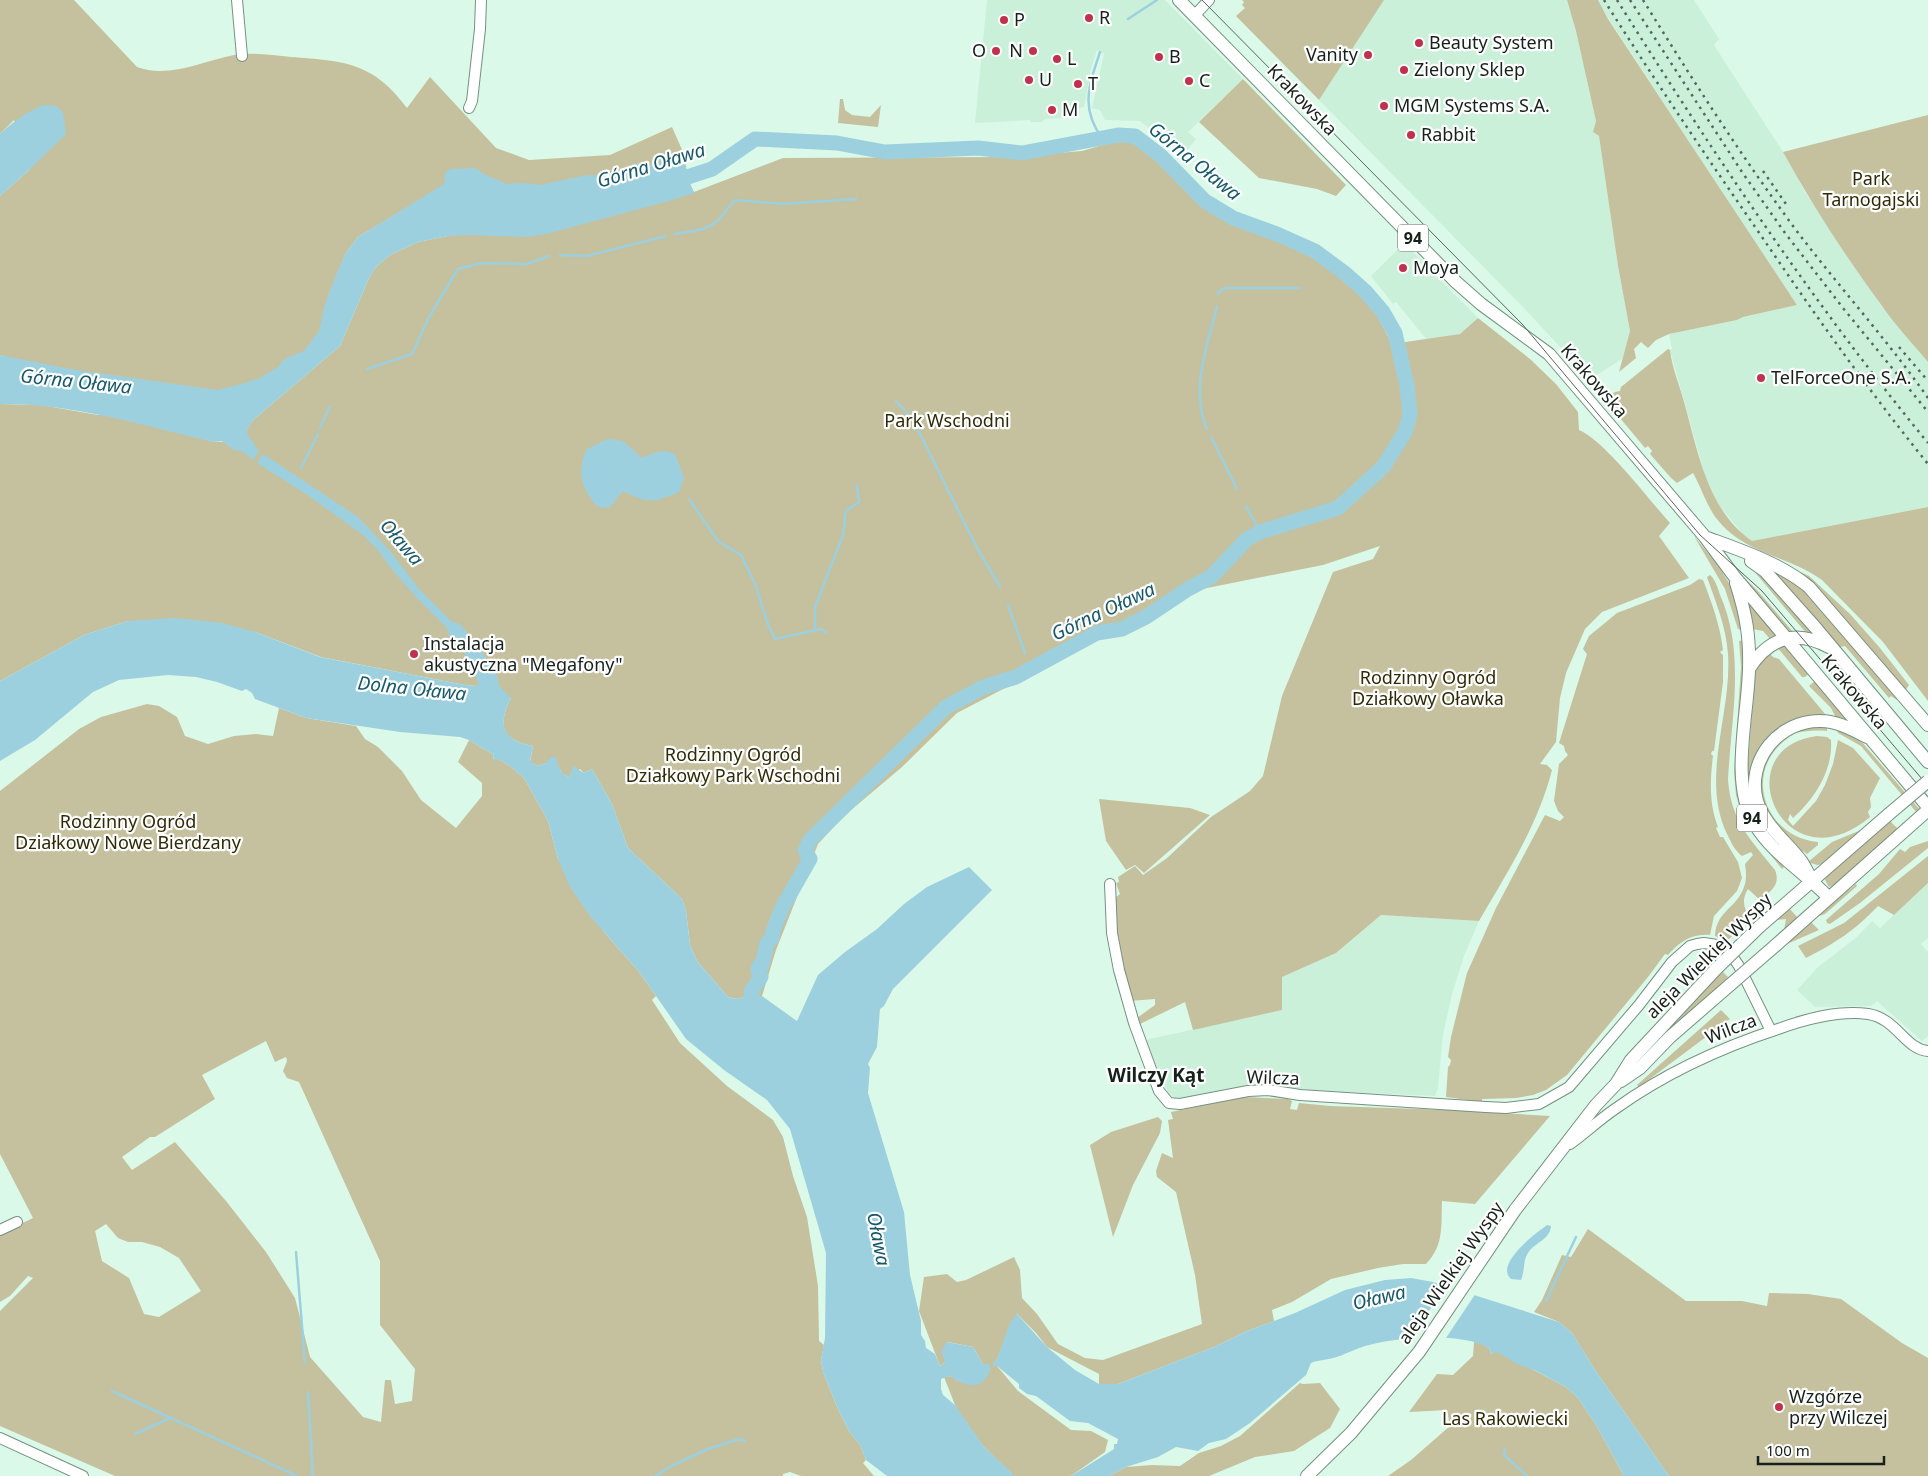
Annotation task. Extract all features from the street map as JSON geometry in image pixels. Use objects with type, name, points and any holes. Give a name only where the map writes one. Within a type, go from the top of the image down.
[{"type":"main road","name":"94","points":[[1179,0],[1194,16]]},
{"type":"main road","name":"Krakowska","points":[[1194,16],[1456,282],[1487,308],[1549,354],[1705,537],[1734,576],[1928,808]]},
{"type":"main road","name":"94","points":[[1705,537],[1788,572],[1802,582],[1818,597],[1928,725]]},
{"type":"main road","name":"Krakowska","points":[[1733,548],[1765,572],[1928,762]]},
{"type":"main road","name":"94","points":[[1734,576],[1748,624],[1749,669],[1742,776],[1744,800],[1755,824],[1777,851],[1791,865],[1813,880],[1829,898]]},
{"type":"main road","points":[[1749,669],[1764,651],[1786,638],[1815,640],[1831,648]]},
{"type":"main road","points":[[1813,880],[1802,862],[1760,809],[1755,786],[1759,763],[1766,748],[1782,733],[1798,724],[1811,722],[1834,723],[1871,740]]},
{"type":"main road","name":"aleja Wielkiej Wyspy","points":[[1307,1476],[1351,1434],[1419,1352],[1515,1210],[1596,1105],[1616,1084],[1631,1060],[1717,968],[1759,927],[1928,781]]},
{"type":"main road","points":[[1829,898],[1928,808]]},
{"type":"main road","name":"aleja Wielkiej Wyspy","points":[[1616,1084],[1640,1068],[1670,1037],[1829,898]]},
{"type":"street","points":[[237,0],[242,56]]},
{"type":"street","points":[[469,108],[472,101],[481,0]]},
{"type":"street","points":[[1194,16],[1210,0]]},
{"type":"street","name":"Wilcza","points":[[1110,884],[1114,946],[1126,999],[1159,1091],[1169,1103],[1180,1104],[1248,1091],[1268,1090],[1300,1095],[1486,1107],[1506,1108],[1539,1104],[1569,1087],[1672,962],[1690,946],[1704,943],[1717,945],[1732,956],[1739,966],[1771,1031]]},
{"type":"street","name":"Wilcza","points":[[1561,1151],[1623,1103],[1647,1087],[1699,1058],[1798,1022],[1826,1016],[1869,1014],[1886,1020],[1914,1046],[1928,1051]]},
{"type":"street","points":[[0,1230],[17,1222]]},
{"type":"street","points":[[0,1438],[83,1476]]},
{"type":"shaded area","points":[[987,0],[1165,0],[1243,79],[1188,132],[1196,139],[1183,155],[1140,121],[1105,120],[1100,110],[1092,108],[1104,54],[1097,50],[1091,69],[1084,108],[1082,107],[1065,118],[1045,119],[1042,122],[1031,122],[1030,120],[975,123]]},
{"type":"shaded area","points":[[1384,0],[1567,0],[1576,31],[1596,121],[1593,132],[1599,136],[1618,266],[1630,331],[1623,358],[1588,381],[1563,350],[1522,306],[1319,100]]},
{"type":"shaded area","points":[[1598,0],[1694,0],[1719,39],[1714,45],[1783,152],[1805,192],[1883,308],[1928,362],[1928,507],[1752,541],[1742,533],[1717,503],[1705,476],[1671,354],[1669,334],[1797,305]]},
{"type":"shaded area","points":[[1404,243],[1478,318],[1460,334],[1427,340],[1396,302],[1393,304],[1371,276]]},
{"type":"shaded area","points":[[1928,883],[1928,938],[1921,944],[1928,952],[1928,1036],[1922,1041],[1877,1001],[1871,1006],[1815,1007],[1797,990],[1818,967],[1857,937],[1872,921],[1880,928]]},
{"type":"shaded area","points":[[1381,915],[1479,921],[1464,956],[1452,994],[1443,1034],[1438,1088],[1435,1096],[1324,1091],[1256,1085],[1182,1098],[1174,1097],[1168,1092],[1157,1071],[1145,1040],[1282,1010],[1282,977],[1336,953]]},
{"type":"green space","points":[[0,0],[74,0],[137,67],[149,70],[161,71],[186,68],[241,54],[327,60],[356,67],[369,73],[382,81],[407,108],[430,77],[496,148],[529,160],[610,155],[672,127],[683,152],[687,173],[428,195],[358,237],[346,253],[328,297],[338,323],[249,410],[6,357],[0,355],[0,196],[30,169],[14,120],[0,134]]},
{"type":"green space","points":[[1242,0],[1384,0],[1319,100],[1236,16],[1245,8],[1242,5],[1244,2]]},
{"type":"green space","points":[[1567,0],[1598,0],[1608,19],[1797,305],[1669,334],[1656,340],[1648,348],[1641,342],[1634,349],[1636,358],[1619,372],[1630,331],[1618,266],[1599,136],[1593,132],[1596,121],[1576,31]]},
{"type":"green space","points":[[1243,79],[1346,185],[1336,196],[1317,189],[1259,178],[1199,122]]},
{"type":"green space","points":[[840,99],[843,99],[845,110],[852,115],[870,117],[881,105],[878,127],[838,123]]},
{"type":"green space","name":"Park Tarnogajski","points":[[1928,115],[1928,362],[1893,321],[1855,269],[1783,152]]},
{"type":"green space","name":"Park Wschodni","points":[[1120,140],[1140,145],[1208,211],[1267,235],[1321,262],[1371,304],[1392,344],[1460,334],[1478,318],[1530,359],[1556,384],[1578,412],[1579,430],[1589,436],[1614,458],[1670,523],[1659,536],[1689,578],[1602,612],[1585,629],[1566,673],[1560,698],[1556,742],[1540,764],[1547,765],[1552,770],[1539,810],[1521,848],[1479,921],[1381,915],[1336,953],[1282,977],[1282,1010],[1193,1030],[1185,1002],[1140,1024],[1137,1018],[1155,1005],[1155,999],[1130,1001],[1116,948],[1115,898],[1120,894],[1116,883],[1119,882],[1118,877],[1135,866],[1143,875],[1167,858],[1211,817],[1250,791],[1263,776],[1282,696],[1333,572],[1373,559],[1380,546],[1323,565],[1197,590],[1148,624],[1093,642],[957,713],[902,767],[844,816],[818,844],[776,950],[762,996],[737,999],[728,997],[697,961],[690,945],[686,911],[682,899],[628,848],[612,804],[592,769],[584,773],[580,769],[569,777],[563,774],[558,766],[546,763],[538,766],[530,762],[533,746],[509,736],[505,730],[504,716],[511,698],[477,686],[321,657],[255,632],[128,621],[84,635],[0,681],[0,404],[41,405],[98,415],[109,412],[214,442],[240,441],[253,420],[340,346],[369,278],[376,267],[390,255],[418,242],[691,186],[694,192],[783,158],[1007,157],[1082,151]]},
{"type":"green space","points":[[1668,349],[1670,350],[1674,370],[1706,478],[1724,513],[1752,541],[1928,507],[1928,701],[1883,642],[1822,580],[1795,565],[1753,547],[1727,530],[1713,513],[1693,473],[1677,483],[1650,454],[1652,451],[1648,446],[1645,448],[1610,406],[1612,401],[1611,395],[1620,391],[1621,387]]},
{"type":"green space","points":[[1694,536],[1717,564],[1731,586],[1744,631],[1738,629],[1725,589]]},
{"type":"green space","points":[[1770,568],[1799,585],[1898,698],[1897,700],[1891,696],[1889,698],[1845,646],[1840,647]]},
{"type":"green space","points":[[1791,568],[1809,576],[1850,614],[1909,685],[1905,691]]},
{"type":"green space","points":[[1735,569],[1757,590],[1794,633],[1789,634]]},
{"type":"green space","points":[[1753,570],[1756,570],[1817,635],[1807,634]]},
{"type":"green space","points":[[1710,575],[1716,584],[1728,617],[1733,640],[1735,686],[1728,780],[1730,794],[1738,819],[1750,839],[1777,875],[1774,887],[1760,900],[1748,889],[1744,904],[1750,919],[1727,941],[1715,936],[1716,928],[1723,915],[1741,894],[1746,881],[1745,864],[1753,855],[1751,852],[1742,856],[1737,852],[1727,834],[1719,812],[1716,790],[1717,768],[1726,699],[1728,654],[1723,624],[1707,577]]},
{"type":"green space","points":[[1699,579],[1703,580],[1712,606],[1723,650],[1720,652],[1723,655],[1723,682],[1714,751],[1711,754],[1713,756],[1711,792],[1713,810],[1718,827],[1716,828],[1720,837],[1723,837],[1738,862],[1742,878],[1737,891],[1714,916],[1710,935],[1697,935],[1686,939],[1668,955],[1665,954],[1567,1075],[1546,1090],[1516,1098],[1482,1099],[1482,1102],[1446,1097],[1448,1067],[1451,1060],[1448,1057],[1451,1037],[1467,973],[1496,908],[1545,815],[1560,821],[1564,817],[1558,811],[1554,801],[1559,764],[1568,755],[1564,746],[1559,743],[1587,654],[1583,649],[1589,636],[1617,613],[1690,585]]},
{"type":"green space","points":[[1745,598],[1778,635],[1771,640],[1763,631],[1752,629]]},
{"type":"green space","points":[[1745,640],[1737,776],[1757,836],[1784,867],[1782,869],[1749,828],[1741,812],[1736,795],[1734,772],[1741,667],[1739,641]]},
{"type":"green space","points":[[1783,644],[1810,673],[1805,677],[1802,677],[1777,647]]},
{"type":"green space","points":[[1769,653],[1779,659],[1826,715],[1820,716],[1757,754],[1766,831],[1747,778],[1755,672],[1759,663]]},
{"type":"green space","points":[[1816,680],[1851,723],[1836,718],[1831,708],[1809,686]]},
{"type":"green space","name":"Rodzinny Ogród Działkowy Nowe Bierdzany","points":[[147,704],[159,706],[177,717],[185,736],[208,744],[234,736],[256,734],[273,736],[279,708],[306,718],[356,726],[365,739],[378,747],[402,771],[421,800],[456,828],[482,796],[482,783],[458,762],[469,740],[494,755],[493,759],[500,760],[510,766],[524,778],[548,821],[558,859],[604,932],[640,973],[656,996],[652,1000],[680,1043],[727,1086],[773,1120],[783,1137],[793,1176],[807,1217],[818,1286],[819,1341],[824,1345],[821,1360],[823,1372],[849,1431],[860,1445],[866,1460],[863,1463],[874,1476],[801,1476],[790,1472],[783,1474],[783,1476],[115,1476],[0,1426],[0,1311],[33,1278],[28,1276],[10,1296],[0,1302],[0,1234],[33,1218],[0,1154],[0,791],[79,729],[101,717]],"holes":[[[266,1041],[275,1062],[286,1057],[287,1061],[283,1071],[287,1078],[299,1082],[380,1261],[380,1325],[415,1369],[412,1401],[395,1404],[391,1380],[385,1380],[381,1422],[363,1417],[310,1357],[295,1298],[266,1252],[226,1201],[175,1142],[132,1170],[122,1157],[150,1137],[155,1137],[215,1099],[202,1075]],[[106,1224],[118,1238],[128,1242],[142,1242],[160,1247],[179,1258],[201,1291],[159,1317],[144,1314],[129,1278],[102,1261],[95,1231]]]},
{"type":"green space","points":[[1827,727],[1827,731],[1800,732],[1789,737],[1771,756],[1764,771],[1763,788],[1766,803],[1774,818],[1785,829],[1800,838],[1818,842],[1818,845],[1807,854],[1803,851],[1800,854],[1765,810],[1762,802],[1760,776],[1771,749],[1799,729]]},
{"type":"green space","points":[[1837,729],[1861,741],[1920,810],[1917,813],[1861,746],[1838,733]]},
{"type":"green space","points":[[1817,736],[1827,737],[1831,740],[1829,762],[1821,783],[1809,802],[1793,818],[1790,814],[1788,820],[1793,826],[1816,801],[1825,785],[1833,764],[1838,740],[1853,748],[1880,778],[1870,798],[1871,807],[1868,812],[1870,817],[1839,835],[1812,837],[1790,827],[1776,808],[1770,786],[1773,764],[1789,746]]},
{"type":"green space","points":[[1099,799],[1190,808],[1210,815],[1144,873],[1135,865],[1126,870],[1106,841]]},
{"type":"green space","points":[[1890,821],[1899,830],[1835,885],[1829,887],[1824,878]]},
{"type":"green space","points":[[1861,830],[1824,864],[1817,865],[1808,862],[1832,842]]},
{"type":"green space","points":[[1928,841],[1928,848],[1860,903],[1830,924],[1827,923],[1826,920],[1879,874],[1900,849],[1905,852],[1910,847]]},
{"type":"green space","points":[[1928,856],[1928,883],[1894,915],[1878,906],[1845,935],[1806,958],[1798,946],[1844,923]]},
{"type":"green space","points":[[1856,884],[1857,886],[1825,914],[1818,915]]},
{"type":"green space","points":[[1789,908],[1798,918],[1784,930],[1786,919],[1775,920]]},
{"type":"green space","points":[[1810,921],[1819,930],[1786,943]]},
{"type":"green space","points":[[1719,972],[1721,974],[1723,972],[1728,977],[1726,979],[1728,981],[1627,1071]]},
{"type":"green space","points":[[1721,1010],[1730,1019],[1639,1087],[1637,1085]]},
{"type":"green space","points":[[1244,1097],[1288,1099],[1292,1101],[1290,1109],[1297,1110],[1299,1103],[1550,1116],[1475,1204],[1442,1201],[1439,1243],[1426,1264],[1403,1264],[1331,1279],[1292,1302],[1272,1310],[1274,1321],[1247,1331],[1214,1347],[1118,1384],[1099,1384],[1099,1374],[1047,1347],[1017,1314],[996,1361],[997,1366],[1018,1391],[1071,1430],[1091,1431],[1108,1440],[1105,1452],[1071,1476],[1014,1476],[984,1447],[955,1405],[944,1377],[951,1376],[958,1381],[983,1364],[973,1347],[948,1342],[945,1362],[940,1366],[919,1311],[924,1277],[947,1274],[957,1282],[966,1280],[1014,1257],[1020,1270],[1022,1298],[1037,1314],[1058,1344],[1085,1358],[1103,1360],[1202,1324],[1195,1275],[1176,1192],[1157,1177],[1156,1171],[1162,1153],[1173,1158],[1168,1120],[1173,1119],[1171,1112]]},
{"type":"green space","points":[[1158,1117],[1162,1121],[1160,1133],[1133,1185],[1113,1237],[1090,1145],[1111,1132]]},
{"type":"green space","points":[[1588,1229],[1686,1301],[1742,1301],[1767,1306],[1769,1293],[1808,1294],[1841,1299],[1902,1343],[1928,1358],[1928,1476],[1669,1476],[1595,1370],[1572,1333],[1559,1322],[1534,1312],[1542,1300],[1562,1255],[1571,1257]]},
{"type":"green space","name":"Las Rakowiecki","points":[[1474,1342],[1481,1343],[1489,1348],[1491,1354],[1497,1351],[1566,1387],[1578,1398],[1596,1425],[1624,1476],[1388,1476],[1411,1460],[1450,1426],[1447,1410],[1409,1412],[1437,1374],[1453,1375],[1473,1356]]},
{"type":"green space","points":[[1300,1383],[1320,1383],[1340,1409],[1330,1428],[1294,1451],[1255,1457],[1209,1476],[1109,1476],[1126,1467],[1152,1465],[1180,1466],[1199,1453],[1221,1446],[1240,1436]]},
{"type":"water","points":[[44,105],[57,106],[63,113],[66,134],[0,196],[0,134],[20,117]]},
{"type":"water","points":[[683,152],[688,178],[694,193],[546,234],[526,237],[448,236],[418,242],[390,255],[376,267],[369,278],[340,346],[253,420],[246,432],[259,451],[253,460],[242,451],[234,450],[222,441],[214,442],[81,411],[54,407],[0,404],[0,355],[70,369],[217,390],[260,378],[278,367],[286,358],[304,351],[319,331],[325,304],[336,275],[346,253],[358,237],[444,184],[445,173],[451,169],[475,168],[507,184],[540,185],[583,176],[621,173],[633,168],[636,163],[649,165],[660,163],[662,155]]},
{"type":"water","points":[[608,439],[623,441],[642,458],[662,451],[675,454],[684,478],[679,492],[657,500],[645,500],[623,491],[609,508],[598,507],[584,487],[581,472],[582,465],[587,449]]},
{"type":"water","points":[[263,454],[358,517],[392,553],[418,588],[478,648],[464,645],[416,597],[378,550],[363,535],[306,494],[257,463]]},
{"type":"water","name":"Dolna Oława","points":[[175,618],[222,623],[255,632],[320,657],[465,685],[477,686],[478,684],[476,673],[466,651],[482,654],[498,678],[499,686],[511,698],[504,716],[505,730],[515,740],[533,746],[530,761],[538,766],[546,763],[551,757],[556,757],[560,769],[569,777],[573,766],[584,773],[592,769],[612,804],[628,848],[682,899],[686,911],[690,945],[697,961],[728,997],[737,999],[762,996],[797,1021],[818,975],[927,887],[969,867],[992,890],[893,989],[884,1006],[880,1009],[877,1047],[868,1064],[870,1068],[868,1093],[904,1212],[910,1275],[921,1321],[921,1335],[925,1341],[926,1348],[935,1354],[940,1366],[945,1362],[941,1351],[947,1342],[973,1347],[983,1364],[988,1364],[991,1368],[984,1381],[979,1384],[968,1385],[950,1376],[941,1379],[943,1395],[955,1405],[984,1447],[1015,1476],[887,1476],[866,1460],[860,1445],[849,1431],[838,1409],[823,1372],[821,1360],[825,1338],[826,1253],[790,1129],[767,1100],[724,1070],[686,1039],[640,973],[590,916],[570,887],[558,859],[548,821],[524,778],[510,766],[500,760],[493,760],[494,755],[469,740],[460,737],[400,732],[306,718],[255,699],[252,693],[246,689],[242,691],[196,677],[168,675],[119,680],[93,692],[35,740],[0,761],[0,681],[84,635],[128,621]]},
{"type":"water","points":[[1547,1225],[1551,1226],[1548,1235],[1531,1249],[1526,1256],[1521,1280],[1511,1279],[1507,1273],[1512,1257],[1518,1249]]},
{"type":"water","points":[[1411,1278],[1433,1282],[1559,1322],[1572,1333],[1595,1370],[1669,1476],[1624,1476],[1596,1425],[1578,1398],[1566,1387],[1534,1370],[1517,1364],[1497,1352],[1491,1354],[1489,1348],[1463,1340],[1413,1338],[1382,1342],[1337,1357],[1316,1361],[1311,1363],[1306,1375],[1250,1423],[1226,1439],[1209,1443],[1198,1451],[1176,1447],[1158,1457],[1126,1467],[1109,1476],[1071,1476],[1114,1449],[1114,1444],[1117,1444],[1118,1439],[1088,1423],[1070,1421],[1036,1396],[1027,1394],[1019,1388],[1019,1384],[992,1363],[999,1356],[1010,1323],[1017,1314],[1047,1347],[1075,1370],[1099,1384],[1118,1384],[1214,1347],[1247,1331],[1295,1313],[1345,1290],[1385,1280]]},
{"type":"pier","points":[[1447,1284],[1476,1293],[1444,1341],[1408,1342]]},
{"type":"waterway","points":[[1128,19],[1157,0]]},
{"type":"waterway","points":[[1100,52],[1090,86],[1089,106],[1095,127],[1102,138]]},
{"type":"waterway","name":"Górna Oława","points":[[669,183],[712,169],[755,139],[837,143],[885,152],[978,148],[1022,153],[1118,135],[1135,136],[1161,156],[1205,201],[1233,218],[1277,234],[1315,251],[1365,291],[1383,312],[1395,333],[1407,386],[1410,414],[1405,432],[1383,467],[1338,508],[1260,532],[1247,539],[1211,577],[1188,589],[1146,617],[1122,629],[1097,633],[1016,677],[984,687],[946,707],[810,840],[805,850],[810,859],[782,908],[772,938],[767,943],[762,965],[759,966],[758,970],[761,977],[752,990],[749,1015]]},
{"type":"waterway","points":[[675,234],[708,227],[720,218],[736,200],[783,204],[856,199]]},
{"type":"waterway","points":[[560,255],[587,256],[666,236]]},
{"type":"waterway","points":[[367,369],[412,354],[428,319],[458,269],[481,263],[527,264],[549,256]]},
{"type":"waterway","points":[[1218,294],[1225,288],[1300,288]]},
{"type":"waterway","points":[[1207,429],[1202,414],[1200,384],[1205,352],[1217,307]]},
{"type":"waterway","points":[[896,401],[917,428],[975,544],[1000,587]]},
{"type":"waterway","points":[[320,428],[330,406]]},
{"type":"waterway","points":[[301,468],[318,434]]},
{"type":"waterway","points":[[1211,437],[1237,489]]},
{"type":"waterway","points":[[815,631],[815,607],[843,535],[846,511],[859,502],[857,485]]},
{"type":"waterway","points":[[689,499],[718,541],[741,555],[756,586],[767,622],[775,639],[821,629],[827,633]]},
{"type":"waterway","points":[[1246,506],[1260,532]]},
{"type":"waterway","points":[[1008,605],[1025,653]]},
{"type":"waterway","name":"Oława","points":[[455,630],[483,667]]},
{"type":"waterway","name":"Górna Oława","points":[[1025,664],[1027,671]]},
{"type":"waterway","points":[[1546,1301],[1576,1237]]},
{"type":"waterway","points":[[296,1252],[305,1363]]},
{"type":"waterway","points":[[112,1391],[297,1476]]},
{"type":"waterway","points":[[308,1392],[313,1476]]},
{"type":"waterway","points":[[135,1434],[170,1418]]},
{"type":"waterway","points":[[655,1476],[673,1465],[708,1449],[739,1439],[745,1441]]},
{"type":"waterway","points":[[1505,1449],[1504,1455],[1527,1476]]},
{"type":"tram line","points":[[1202,0],[1523,325],[1700,535],[1762,591],[1928,786]]},
{"type":"railway","points":[[1604,0],[1682,120],[1802,295],[1864,381],[1928,464]]},
{"type":"railway","points":[[1617,0],[1727,170],[1804,282],[1928,443]]},
{"type":"railway","points":[[1630,0],[1742,172],[1785,233],[1928,412]]},
{"type":"railway","points":[[1643,0],[1718,119],[1778,206],[1928,398]]},
{"type":"railway","points":[[1763,171],[1786,204]]},
{"type":"railway","points":[[1899,347],[1928,381]]},
{"type":"place","name":"R","points":[[1089,18]]},
{"type":"place","name":"P","points":[[1004,20]]},
{"type":"place","name":"Beauty System","points":[[1419,43]]},
{"type":"place","name":"O","points":[[996,51]]},
{"type":"place","name":"N","points":[[1033,51]]},
{"type":"place","name":"Vanity","points":[[1368,55]]},
{"type":"place","name":"B","points":[[1159,57]]},
{"type":"place","name":"L","points":[[1057,59]]},
{"type":"place","name":"Zielony Sklep","points":[[1404,70]]},
{"type":"place","name":"U","points":[[1029,80]]},
{"type":"place","name":"C","points":[[1189,81]]},
{"type":"place","name":"T","points":[[1078,84]]},
{"type":"place","name":"MGM Systems S.A.","points":[[1384,106]]},
{"type":"place","name":"M","points":[[1052,110]]},
{"type":"place","name":"Rabbit","points":[[1411,135]]},
{"type":"place","name":"Moya","points":[[1403,268]]},
{"type":"place","name":"TelForceOne S.A.","points":[[1761,378]]},
{"type":"place","name":"Instalacja akustyczna \"Megafony\"","points":[[414,654]]},
{"type":"place","name":"Wzgórze przy Wilczej","points":[[1779,1407]]},
{"type":"district","name":"Wilczy Kąt","points":[[1156,1075]]},
{"type":"park label","name":"Rodzinny Ogród Działkowy Oławka","points":[[1428,688]]},
{"type":"park label","name":"Rodzinny Ogród Działkowy Park Wschodni","points":[[733,765]]}]
